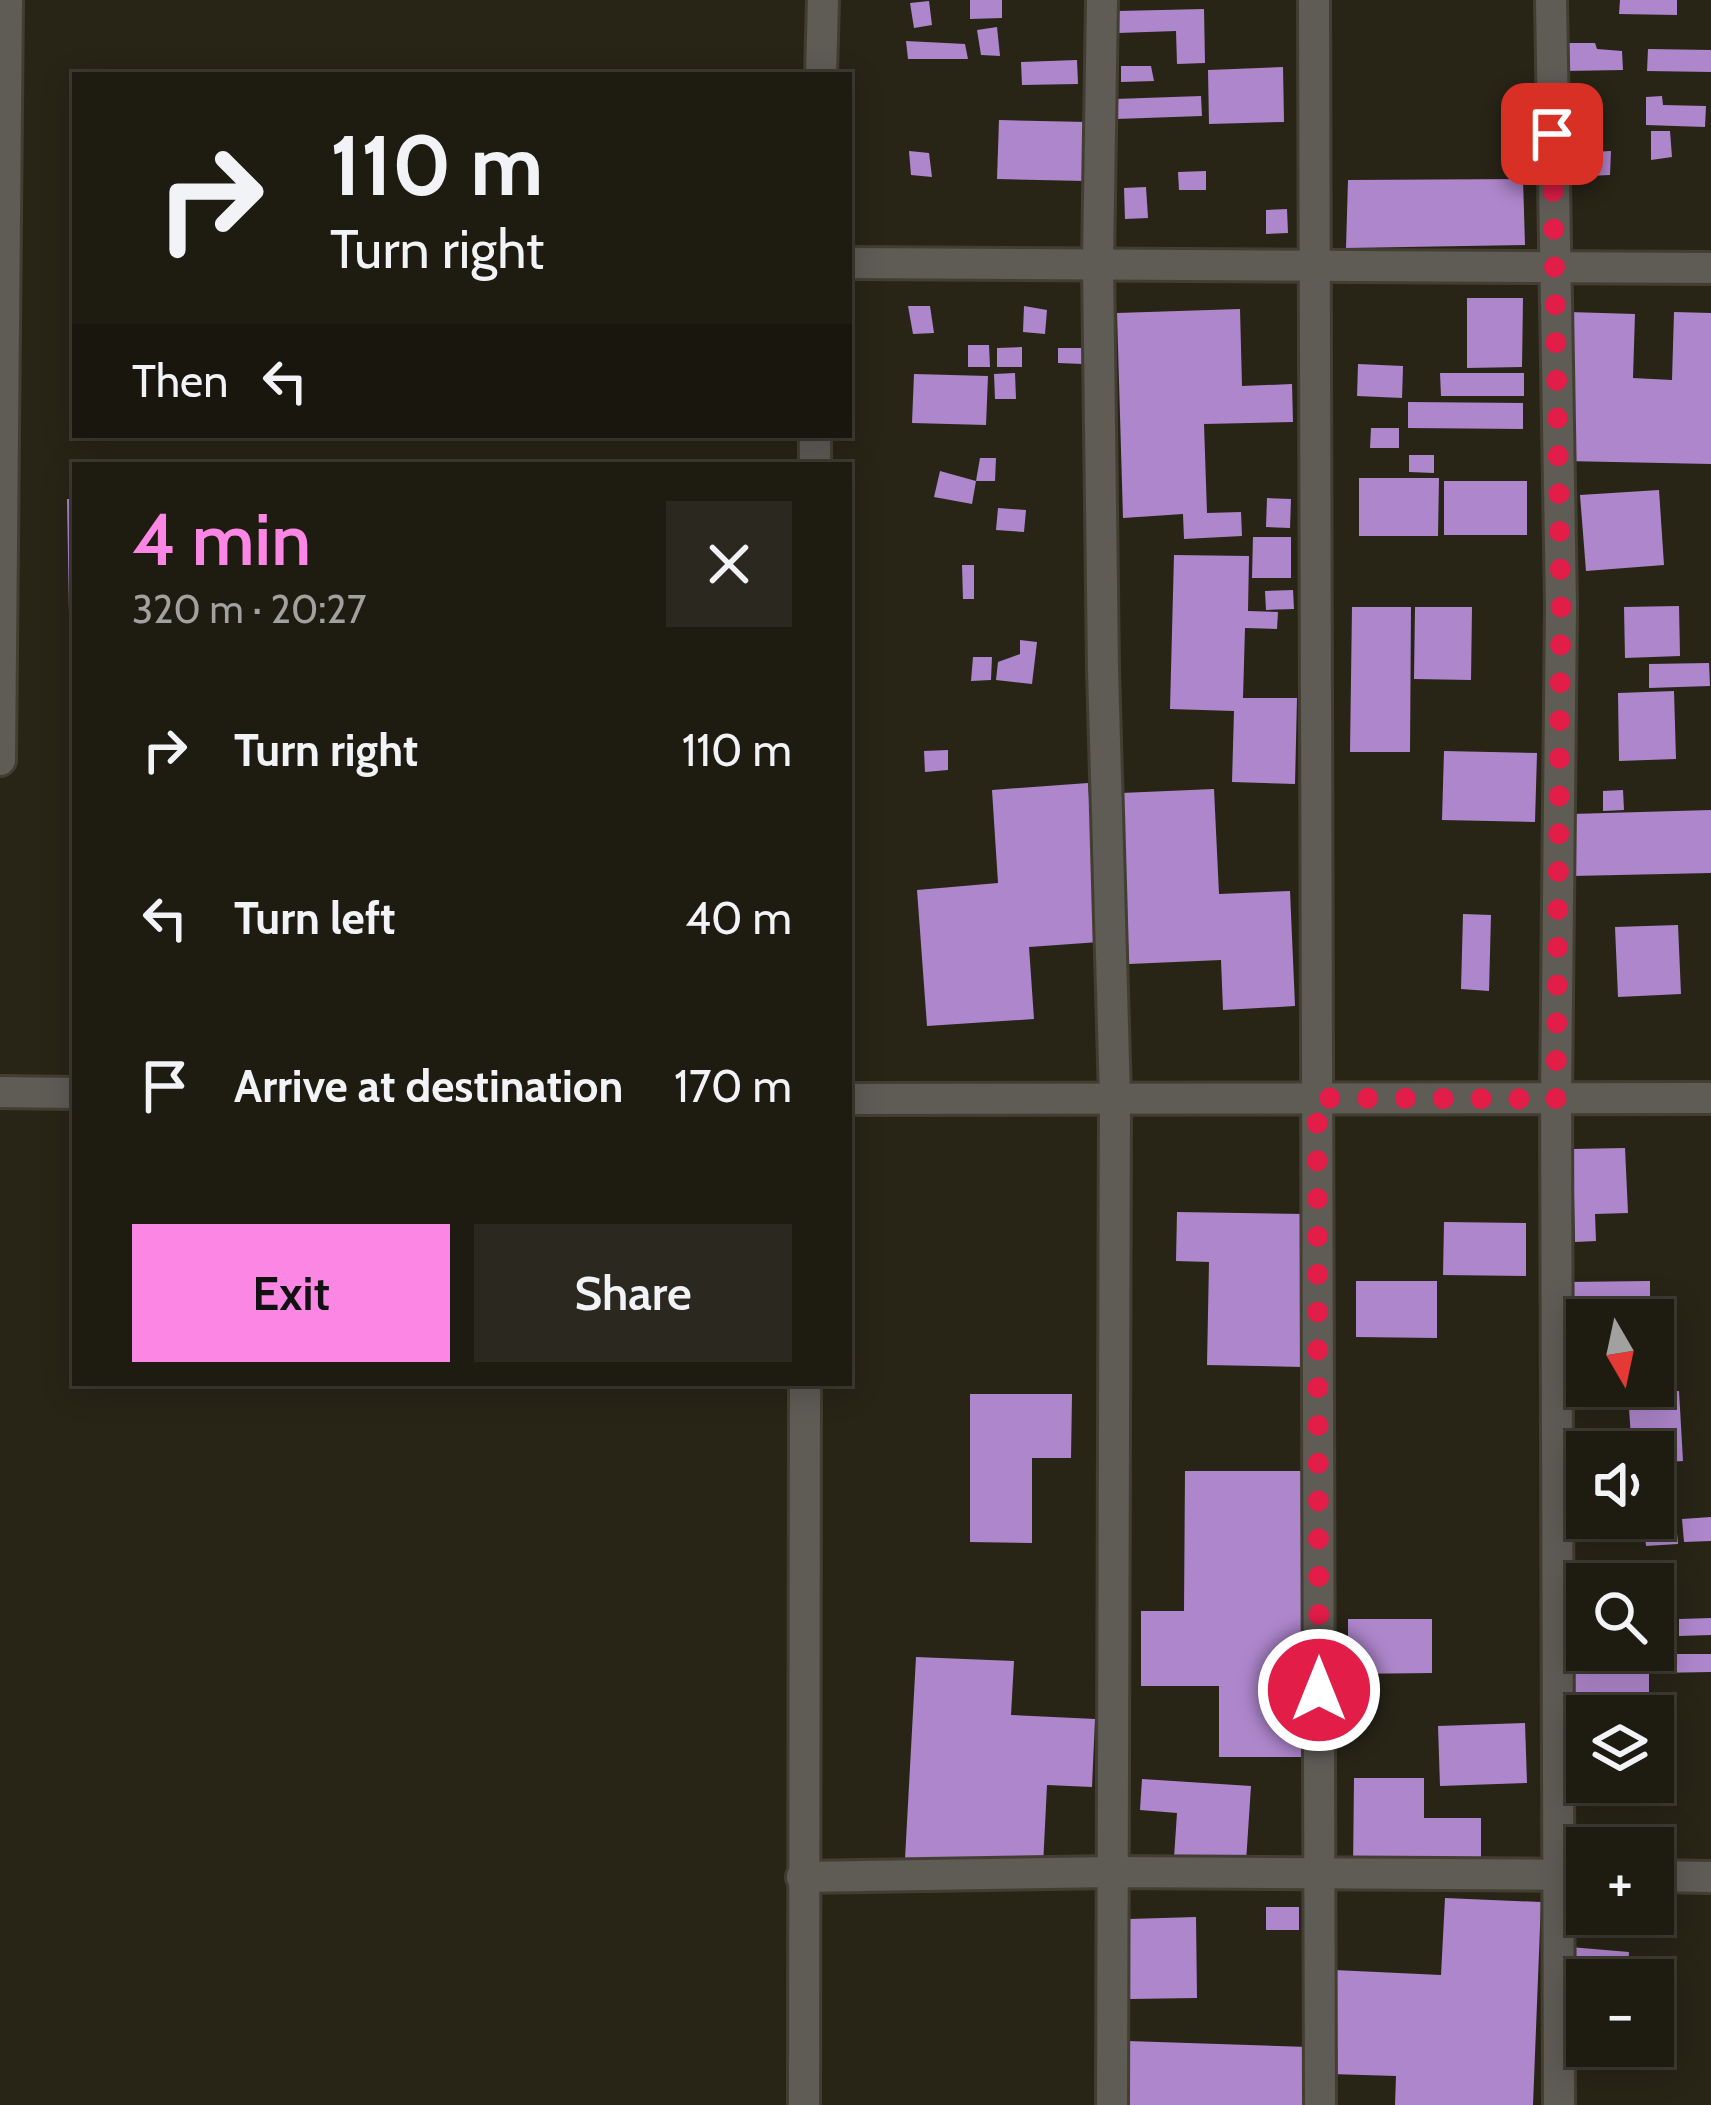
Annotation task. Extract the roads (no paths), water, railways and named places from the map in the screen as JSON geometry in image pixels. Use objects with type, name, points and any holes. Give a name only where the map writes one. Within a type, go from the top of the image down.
[{"type":"street","points":[[0,760],[7,0]]},
{"type":"street","points":[[821,72],[823,0]]},
{"type":"street","points":[[1102,0],[1098,263],[1115,1098],[1112,2105]]},
{"type":"street","points":[[1314,0],[1320,2105]]},
{"type":"street","points":[[1551,0],[1561,606],[1556,1099],[1573,1827]]},
{"type":"street","points":[[852,263],[1711,268]]},
{"type":"street","points":[[0,1092],[72,1093]]},
{"type":"street","points":[[852,1099],[1711,1098]]},
{"type":"street","points":[[804,2105],[805,1386]]},
{"type":"street","points":[[802,1877],[1112,1872],[1566,1875]]},
{"type":"street","points":[[1674,1876],[1711,1877]]},
{"type":"street","points":[[1558,2105],[1570,1935]]}]
